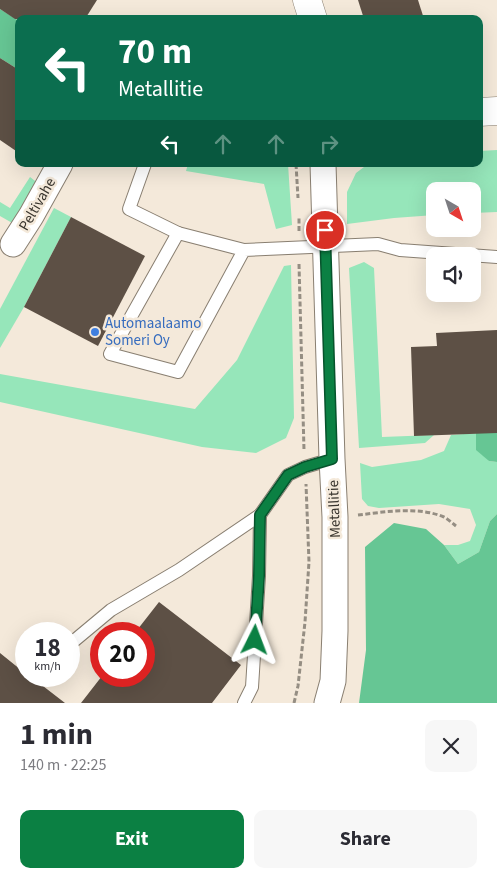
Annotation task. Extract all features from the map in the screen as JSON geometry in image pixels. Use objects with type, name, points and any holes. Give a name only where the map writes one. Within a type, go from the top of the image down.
[{"type":"main road","points":[[307,0],[312,15]]},
{"type":"main road","points":[[483,112],[497,111]]},
{"type":"street","name":"Peltivahe","points":[[13,244],[58,167]]},
{"type":"street","name":"Metallitie","points":[[323,167],[335,517],[333,681],[327,703]]},
{"type":"lane","points":[[144,167],[129,209],[178,233],[244,250],[378,244],[400,250],[497,257]]},
{"type":"lane","points":[[178,233],[110,354],[178,372],[244,250]]},
{"type":"lane","points":[[80,635],[111,610],[179,570],[260,515],[288,475],[305,467],[332,459]]},
{"type":"lane","points":[[244,703],[252,687],[259,576],[260,515]]},
{"type":"path","points":[[296,167],[298,199]]},
{"type":"path","points":[[294,703],[298,686],[305,622],[309,562],[299,304],[299,216]]},
{"type":"path","points":[[335,517],[403,511],[429,512],[446,518],[456,526]]},
{"type":"green space","points":[[0,9],[15,18],[15,67],[0,58]]},
{"type":"green space","points":[[497,150],[497,212],[481,213],[481,182],[426,182],[426,216],[347,224],[347,192],[356,173],[364,167],[483,167],[483,151]]},
{"type":"green space","points":[[187,167],[288,167],[292,225],[276,229],[264,184],[186,171]]},
{"type":"green space","points":[[30,177],[39,184],[14,224],[0,216],[0,202],[10,208]]},
{"type":"green space","points":[[54,208],[71,217],[24,307],[0,348],[0,309]]},
{"type":"green space","points":[[364,262],[374,268],[382,437],[434,435],[425,443],[359,448],[349,268]]},
{"type":"green space","points":[[291,265],[294,418],[286,438],[256,453],[202,447],[0,402],[0,374],[195,409],[237,360],[284,266]]},
{"type":"green space","points":[[476,433],[489,461],[497,462],[497,514],[490,521],[479,552],[458,564],[444,545],[458,545],[470,541],[476,525],[470,509],[439,504],[379,508],[368,506],[362,499],[360,463],[372,467],[421,460],[444,451],[451,435]]},
{"type":"green space","points":[[476,433],[497,433],[497,462],[489,461],[476,450]]},
{"type":"green space","points":[[497,514],[497,703],[359,703],[366,650],[365,547],[394,523],[426,529],[444,545],[458,564],[479,552],[490,521]]},
{"type":"building","points":[[0,0],[97,0],[88,15],[15,15],[15,19],[0,9]]},
{"type":"building","points":[[358,0],[418,0],[423,15],[363,15]]},
{"type":"building","points":[[0,58],[15,67],[15,150],[0,140]]},
{"type":"building","points":[[71,217],[145,256],[98,346],[24,307]]},
{"type":"building","points":[[497,330],[497,433],[414,436],[411,347],[437,346],[436,333]]},
{"type":"building","points":[[159,602],[241,665],[212,703],[81,703],[93,687],[155,687],[155,622],[143,622]]},
{"type":"building","points":[[0,653],[15,665],[15,687],[44,687],[65,703],[0,703]]},
{"type":"place","name":"Automaalaamo Someri Oy","points":[[95,332]]},
{"type":"route","points":[[255,640],[260,515],[288,475],[305,467],[332,459],[325,230]]}]
